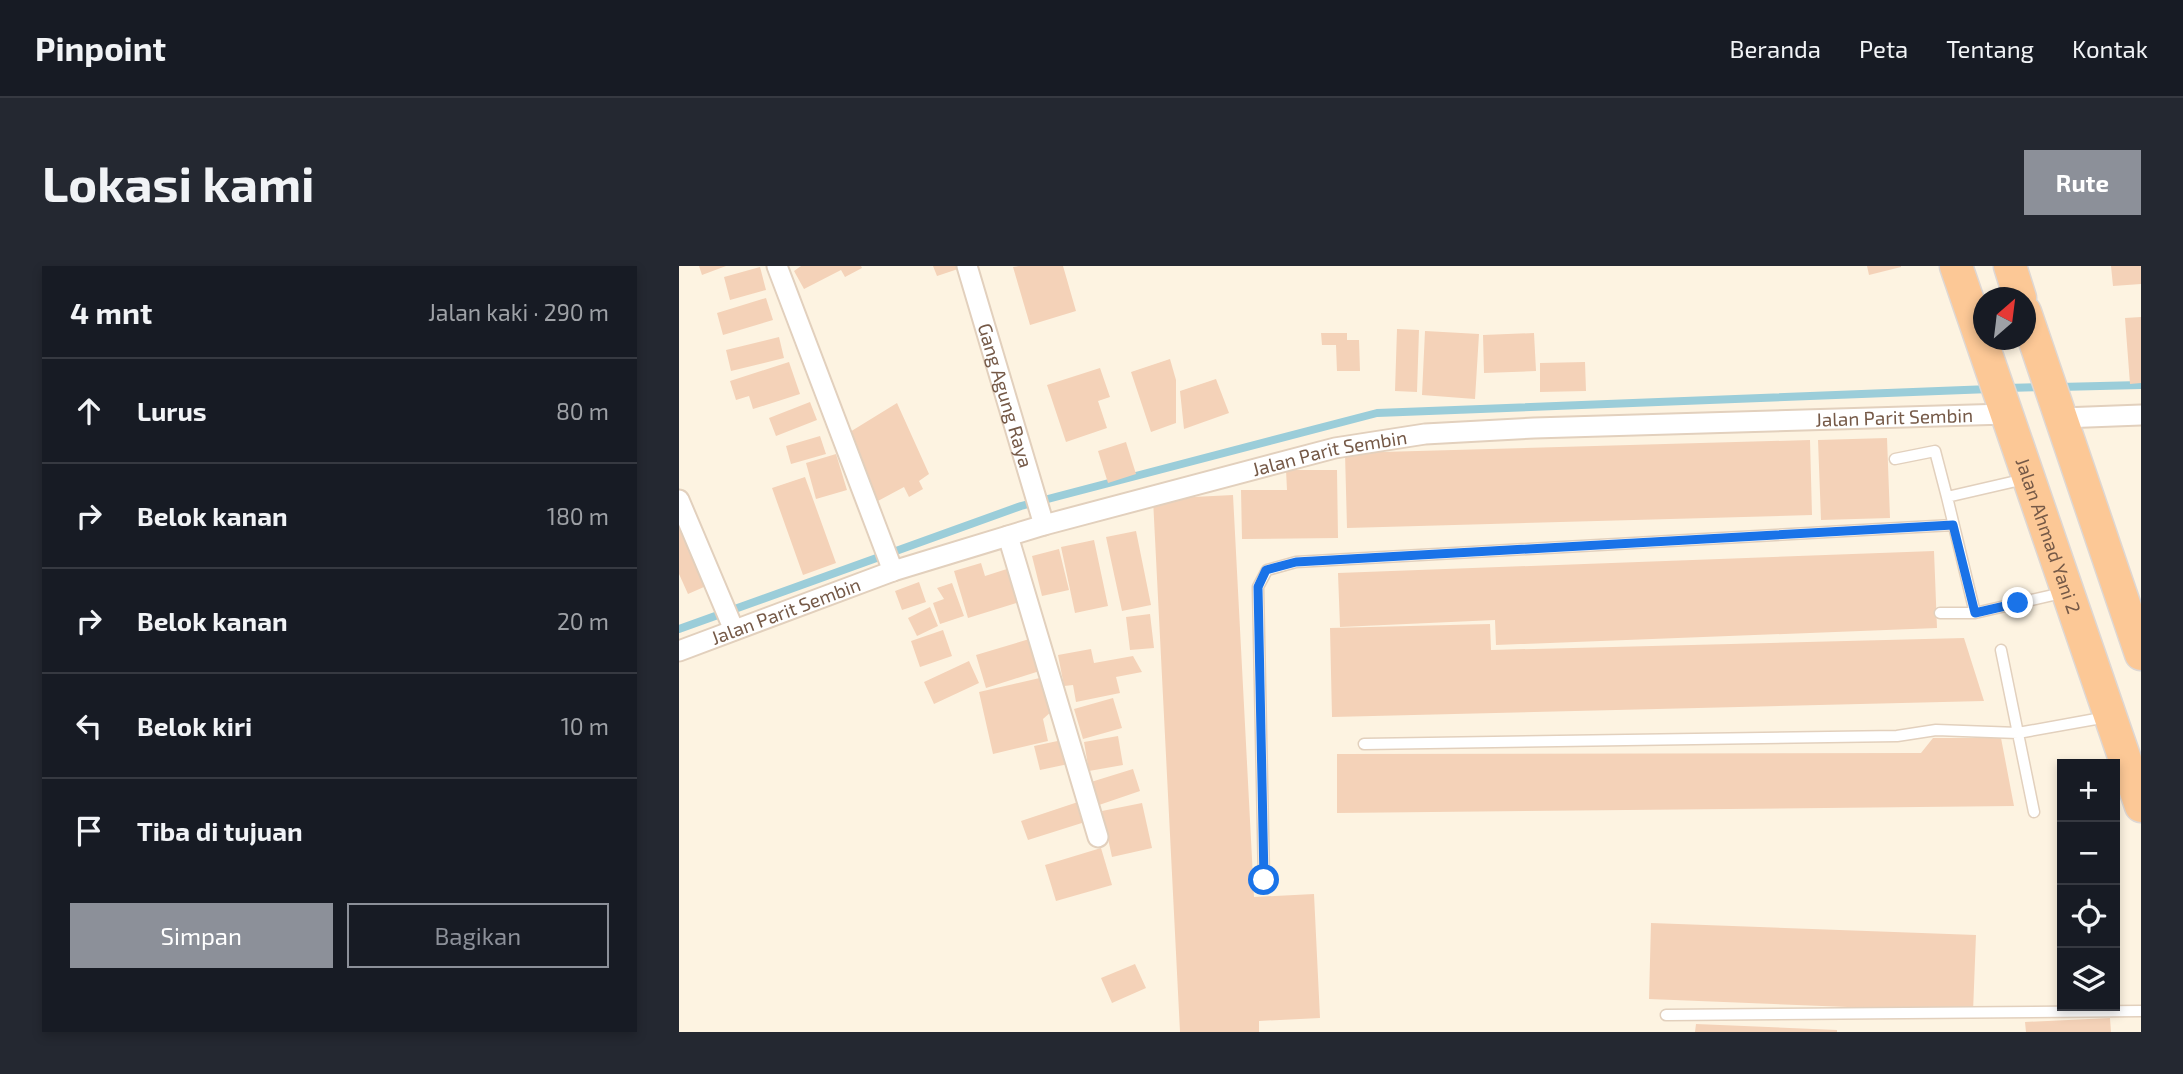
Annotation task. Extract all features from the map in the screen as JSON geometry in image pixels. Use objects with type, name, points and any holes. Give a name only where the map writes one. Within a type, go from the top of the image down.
[{"type":"highway","name":"Jalan Ahmad Yani 2","points":[[1956,266],[2141,806]]},
{"type":"highway","points":[[2010,266],[2017,287]]},
{"type":"highway","points":[[2036,344],[2141,654]]},
{"type":"street","points":[[777,266],[893,571]]},
{"type":"street","name":"Gang Agung Raya","points":[[967,266],[1044,525]]},
{"type":"street","name":"Jalan Parit Sembin","points":[[679,651],[893,571],[1044,525],[1335,449],[1425,434],[2006,413]]},
{"type":"street","points":[[2061,417],[2141,415]]},
{"type":"street","points":[[679,500],[734,630]]},
{"type":"street","points":[[1008,536],[1098,837]]},
{"type":"lane","points":[[1895,459],[1935,451],[1975,613]]},
{"type":"lane","points":[[1947,497],[2029,478]]},
{"type":"lane","points":[[1264,880],[1258,587],[1266,570],[1296,562],[1953,525]]},
{"type":"lane","points":[[1941,613],[1975,613],[2069,591]]},
{"type":"lane","points":[[2001,650],[2034,812]]},
{"type":"lane","points":[[1364,744],[1897,736],[1936,730],[2018,733],[2111,716]]},
{"type":"lane","points":[[1666,1015],[2141,1011]]},
{"type":"building","points":[[699,266],[726,266],[702,275]]},
{"type":"building","points":[[801,266],[862,268],[845,277],[841,270],[804,289],[794,271]]},
{"type":"building","points":[[933,266],[967,266],[937,276]]},
{"type":"building","points":[[1063,266],[1076,311],[1030,325],[1013,267]]},
{"type":"building","points":[[1867,266],[1901,266],[1901,267],[1869,275]]},
{"type":"building","points":[[2111,266],[2141,266],[2141,284],[2113,286]]},
{"type":"building","points":[[760,267],[766,290],[730,300],[724,277]]},
{"type":"building","points":[[766,298],[773,320],[723,335],[717,313]]},
{"type":"building","points":[[2141,317],[2141,383],[2130,384],[2125,318]]},
{"type":"building","points":[[1397,329],[1419,330],[1417,392],[1395,391]]},
{"type":"building","points":[[1425,331],[1479,334],[1475,399],[1422,395]]},
{"type":"building","points":[[1321,333],[1347,333],[1347,340],[1359,340],[1360,371],[1337,371],[1336,345],[1322,345]]},
{"type":"building","points":[[1534,333],[1536,371],[1484,373],[1483,335]]},
{"type":"building","points":[[779,337],[784,358],[731,371],[726,350]]},
{"type":"building","points":[[1170,359],[1176,380],[1176,423],[1151,432],[1131,372]]},
{"type":"building","points":[[789,362],[800,394],[753,409],[749,396],[736,400],[730,381]]},
{"type":"building","points":[[1585,362],[1586,391],[1540,392],[1540,363]]},
{"type":"building","points":[[1100,368],[1110,397],[1098,401],[1107,428],[1066,442],[1047,385]]},
{"type":"building","points":[[1216,379],[1229,413],[1184,429],[1180,391]]},
{"type":"building","points":[[810,402],[817,420],[776,436],[769,418]]},
{"type":"building","points":[[897,403],[929,474],[919,481],[923,489],[909,497],[904,487],[876,502],[845,435]]},
{"type":"building","points":[[820,436],[826,454],[791,464],[786,446]]},
{"type":"building","points":[[1887,438],[1890,518],[1821,520],[1818,440]]},
{"type":"building","points":[[1810,440],[1812,515],[1347,528],[1345,453]]},
{"type":"building","points":[[1126,442],[1136,474],[1108,483],[1098,451]]},
{"type":"building","points":[[836,454],[847,490],[816,499],[806,463]]},
{"type":"building","points":[[1286,470],[1337,470],[1338,538],[1242,539],[1241,490],[1287,490]]},
{"type":"building","points":[[805,477],[836,563],[803,575],[772,488]]},
{"type":"building","points":[[1233,495],[1254,897],[1314,894],[1320,1018],[1259,1021],[1259,1032],[1180,1032],[1153,499]]},
{"type":"building","points":[[687,526],[713,583],[688,594],[679,574],[679,527]]},
{"type":"building","points":[[1136,531],[1151,605],[1122,611],[1106,537]]},
{"type":"building","points":[[1094,540],[1108,606],[1075,613],[1061,547]]},
{"type":"building","points":[[1059,549],[1069,590],[1042,596],[1032,556]]},
{"type":"building","points":[[1934,551],[1937,628],[1496,645],[1495,620],[1340,627],[1338,573]]},
{"type":"building","points":[[981,563],[985,576],[1010,568],[1020,602],[968,618],[954,571]]},
{"type":"building","points":[[919,582],[926,602],[902,610],[895,591]]},
{"type":"building","points":[[952,583],[964,616],[940,624],[933,603],[944,599],[937,588]]},
{"type":"building","points":[[930,607],[938,626],[917,636],[908,618]]},
{"type":"building","points":[[1150,614],[1154,648],[1130,650],[1126,617]]},
{"type":"building","points":[[1490,624],[1491,650],[1964,638],[1984,701],[1332,717],[1330,628]]},
{"type":"building","points":[[943,630],[952,656],[920,667],[911,641]]},
{"type":"building","points":[[1036,637],[1046,669],[986,688],[976,655]]},
{"type":"building","points":[[1091,649],[1094,663],[1133,656],[1142,672],[1116,677],[1120,693],[1076,702],[1073,685],[1064,686],[1058,655]]},
{"type":"building","points":[[969,661],[979,683],[934,704],[924,682]]},
{"type":"building","points":[[1044,677],[1052,711],[1043,719],[1048,741],[993,754],[979,692]]},
{"type":"building","points":[[1113,698],[1122,728],[1083,739],[1074,709]]},
{"type":"building","points":[[1118,736],[1123,765],[1089,771],[1084,742]]},
{"type":"building","points":[[1933,738],[2001,738],[2014,806],[1337,813],[1337,754],[1921,753]]},
{"type":"building","points":[[1067,739],[1073,763],[1040,770],[1034,746]]},
{"type":"building","points":[[1133,769],[1140,791],[1099,805],[1091,782]]},
{"type":"building","points":[[1078,802],[1085,822],[1028,840],[1021,821]]},
{"type":"building","points":[[1142,803],[1152,848],[1112,857],[1102,811]]},
{"type":"building","points":[[1101,848],[1112,885],[1056,901],[1045,865]]},
{"type":"building","points":[[1651,923],[1976,935],[1973,1012],[1649,999]]},
{"type":"building","points":[[1135,964],[1146,988],[1112,1003],[1101,978]]},
{"type":"building","points":[[2110,1018],[2111,1032],[2026,1032],[2025,1022]]},
{"type":"building","points":[[1696,1024],[1837,1030],[1837,1032],[1695,1032]]},
{"type":"waterway","points":[[2059,387],[2141,385]]},
{"type":"waterway","points":[[2006,388],[2042,387]]},
{"type":"waterway","points":[[679,629],[1021,506],[1377,413],[1990,389]]},
{"type":"route","points":[[1264,880],[1258,587],[1266,570],[1296,562],[1953,525],[1975,613],[2018,603]]}]
